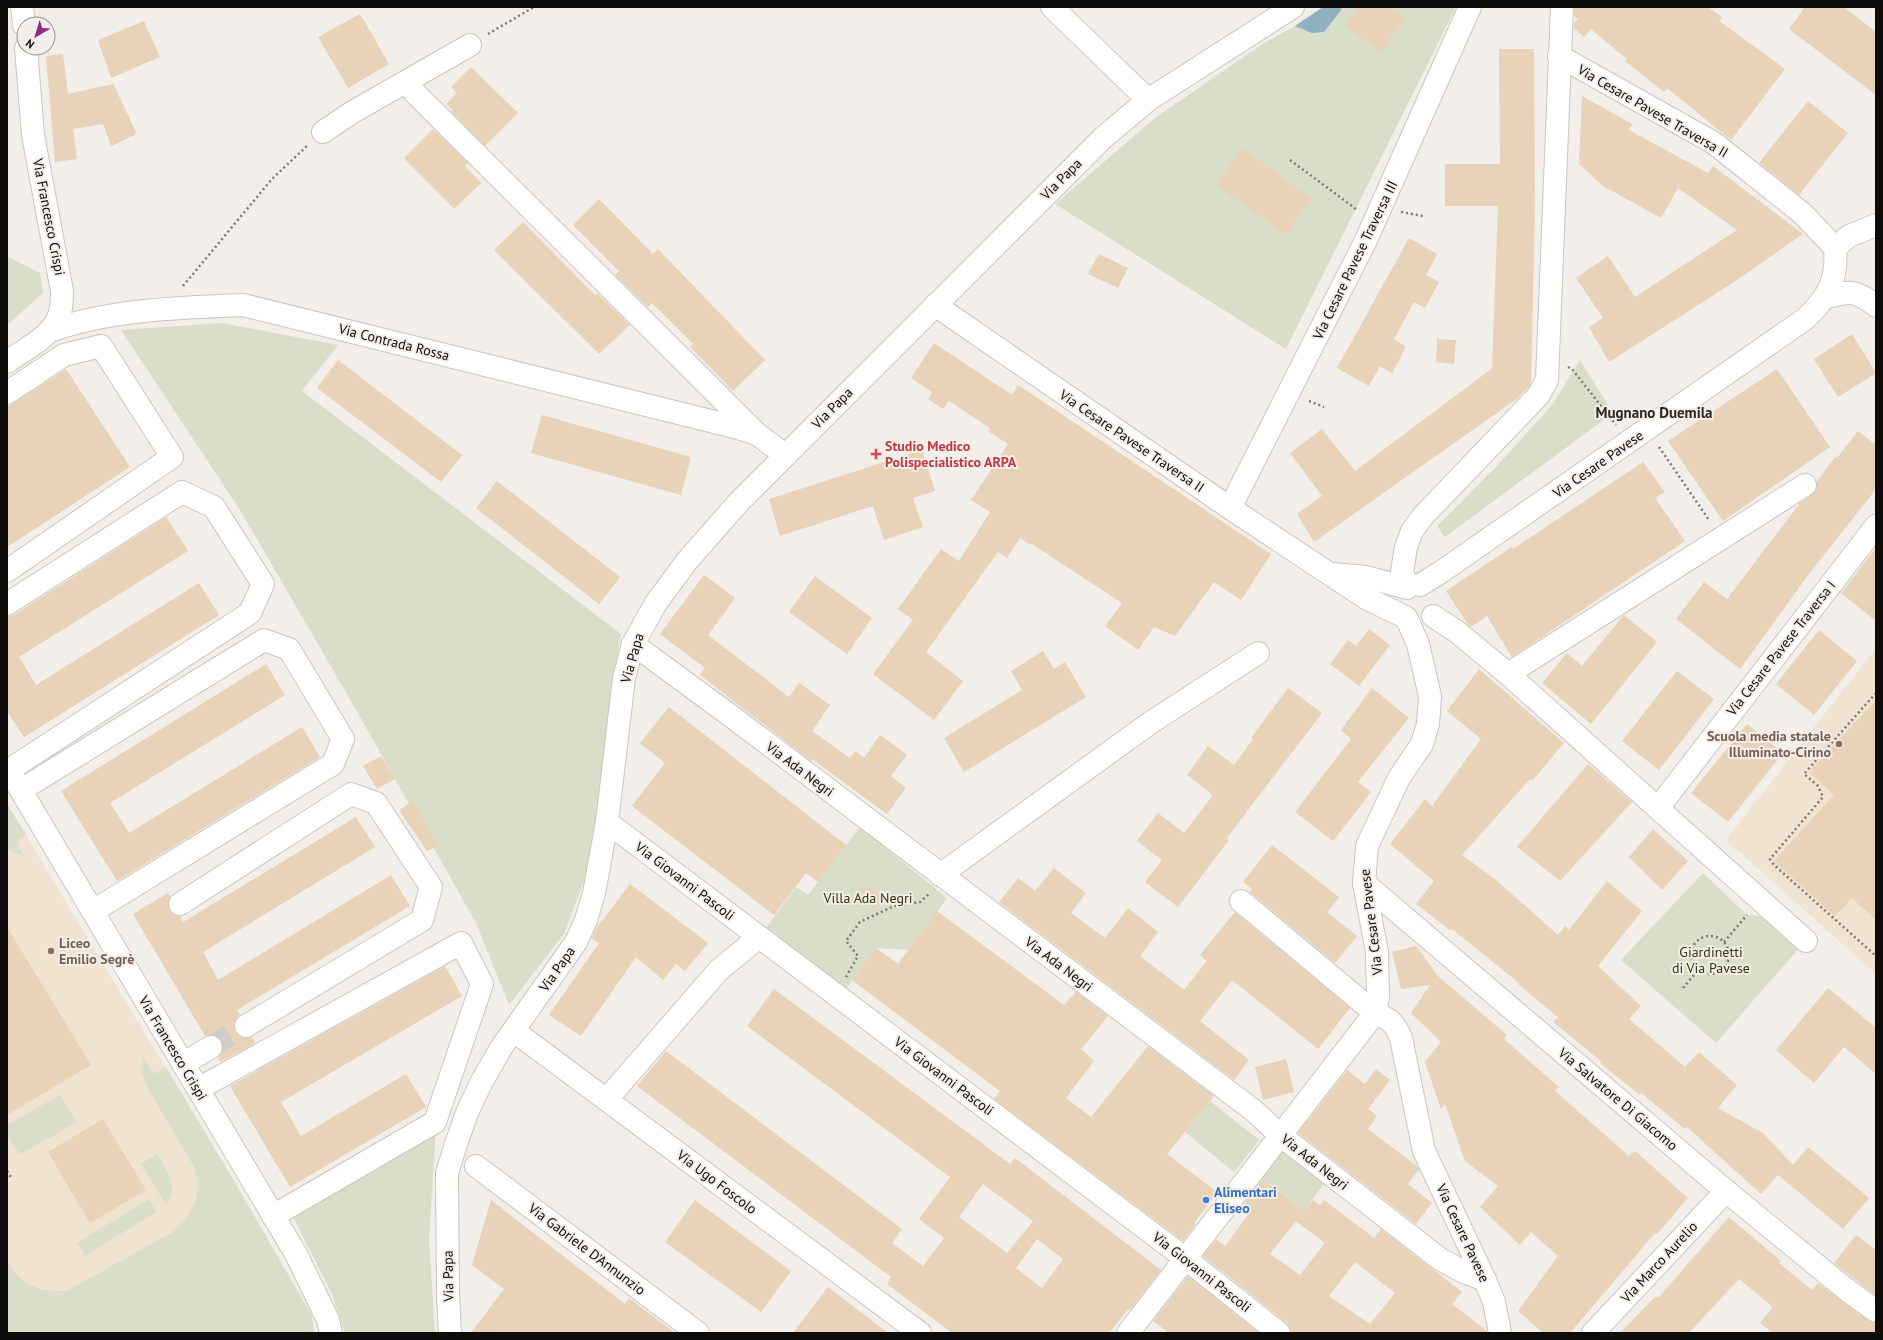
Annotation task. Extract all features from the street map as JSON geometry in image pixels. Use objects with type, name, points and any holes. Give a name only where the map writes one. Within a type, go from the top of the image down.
[{"type":"street","points":[[1052,7],[1148,100]]},
{"type":"street","name":"Via Papa","points":[[450,1333],[448,1295],[447,1172],[467,1113],[478,1089],[501,1048],[576,942],[586,920],[594,893],[606,822],[624,678],[633,644],[656,603],[687,561],[738,503],[1104,137],[1148,100],[1293,7]]},
{"type":"street","name":"Via Cesare Pavese Traversa III","points":[[1230,508],[1374,223],[1470,7]]},
{"type":"street","points":[[1412,587],[1402,572],[1406,547],[1412,532],[1423,516],[1538,396],[1547,380],[1562,7]]},
{"type":"street","points":[[323,132],[350,113],[470,45]]},
{"type":"street","name":"Via Francesco Crispi","points":[[7,362],[50,331],[58,320],[61,312],[62,291],[33,135],[27,56]]},
{"type":"street","name":"Via Cesare Pavese Traversa II","points":[[1559,56],[1714,143],[1802,214],[1835,248]]},
{"type":"street","name":"Via Contrada Rossa","points":[[414,92],[757,434],[785,455]]},
{"type":"street","points":[[1835,248],[1849,236],[1876,225]]},
{"type":"street","name":"Via Cesare Pavese","points":[[1412,587],[1441,572],[1629,443],[1805,319],[1824,298],[1834,280],[1836,264],[1835,248]]},
{"type":"street","points":[[1824,298],[1844,292],[1854,292],[1864,296],[1876,306]]},
{"type":"street","name":"Via Contrada Rossa","points":[[50,331],[87,320],[164,309],[243,305],[736,427],[757,434]]},
{"type":"street","name":"Via Cesare Pavese Traversa II","points":[[935,305],[1230,508],[1332,573],[1366,598],[1406,618]]},
{"type":"street","points":[[7,393],[64,355],[101,346],[172,457],[7,571]]},
{"type":"street","points":[[736,427],[748,442],[758,450],[768,454],[785,455]]},
{"type":"street","points":[[1508,674],[1805,485]]},
{"type":"street","points":[[7,604],[182,492],[214,506],[263,584],[250,613],[8,768]]},
{"type":"street","name":"Via Cesare Pavese Traversa I","points":[[1658,808],[1876,526]]},
{"type":"street","name":"Via Cesare Pavese Traversa II","points":[[1332,573],[1412,587]]},
{"type":"street","points":[[1426,586],[1435,593],[1438,605],[1433,616],[1424,622],[1418,623],[1406,618],[1402,612],[1399,602],[1403,592],[1412,587],[1426,586]]},
{"type":"street","points":[[1433,616],[1468,640],[1508,674],[1806,941]]},
{"type":"street","name":"Via Cesare Pavese","points":[[1406,618],[1418,644],[1430,696],[1428,724],[1422,744],[1399,778],[1370,839],[1364,860],[1364,883],[1377,952],[1378,997],[1375,1013],[1390,1020],[1396,1026],[1401,1038],[1424,1151],[1485,1280],[1494,1302],[1500,1333]]},
{"type":"street","points":[[21,790],[264,640],[289,649],[343,739],[333,764],[93,911]]},
{"type":"street","name":"Via Ada Negri","points":[[633,644],[731,716],[1253,1110],[1280,1134],[1440,1259],[1464,1272],[1485,1280]]},
{"type":"street","points":[[940,875],[1150,723],[1258,654]]},
{"type":"street","name":"Via Francesco Crispi","points":[[8,768],[296,1254],[328,1320],[330,1333]]},
{"type":"street","points":[[180,904],[351,794],[376,803],[432,887],[422,920],[246,1026]]},
{"type":"street","name":"Via Giovanni Pascoli","points":[[606,822],[1186,1259],[1279,1333]]},
{"type":"street","name":"Via Salvatore Di Giacomo","points":[[1364,883],[1726,1190],[1846,1290],[1876,1311]]},
{"type":"street","points":[[1128,1333],[1280,1134],[1375,1013],[1241,901]]},
{"type":"street","points":[[607,1099],[718,970],[759,937]]},
{"type":"street","points":[[198,1089],[462,943],[482,984],[435,1122],[273,1216]]},
{"type":"street","name":"Via Ugo Foscolo","points":[[514,1031],[920,1333]]},
{"type":"street","points":[[183,1064],[211,1047]]},
{"type":"street","name":"Via Gabriele D'Annunzio","points":[[476,1166],[698,1333]]},
{"type":"street","name":"Via Marco Aurelio","points":[[1593,1333],[1726,1190]]},
{"type":"path","points":[[470,45],[534,7]]},
{"type":"path","points":[[164,309],[272,179],[323,132]]},
{"type":"path","points":[[1290,160],[1374,223]]},
{"type":"path","points":[[1572,369],[1629,443]]},
{"type":"path","points":[[1647,430],[1722,538]]},
{"type":"path","points":[[1876,694],[1804,774],[1818,786],[1823,797],[1770,859],[1774,865],[1876,956]]},
{"type":"path","points":[[840,998],[841,985],[858,956],[846,942],[860,922],[894,906],[920,902],[934,888],[940,875]]},
{"type":"path","points":[[1724,942],[1761,900]]},
{"type":"path","points":[[1706,936],[1719,938],[1724,942],[1729,953],[1726,966],[1716,973],[1704,974],[1698,970],[1694,966],[1690,954],[1695,942],[1706,936]]},
{"type":"path","points":[[1683,988],[1698,970]]},
{"type":"path","points":[[7,1171],[12,1179]]},
{"type":"shaded area","name":"Scuola media statale Illuminato-Cirino","points":[[1876,648],[1876,974],[1726,840]]},
{"type":"shaded area","name":"Liceo Emilio Segrè","points":[[7,804],[244,1198],[36,1318],[7,1271]]},
{"type":"green space","points":[[1323,7],[1456,7],[1286,349],[1055,204],[1155,118],[1261,45],[1295,26]]},
{"type":"green space","points":[[7,256],[40,273],[43,293],[7,325]]},
{"type":"green space","points":[[222,323],[338,345],[302,391],[621,634],[612,686],[591,862],[564,934],[509,1005],[476,923],[355,708],[240,510],[121,330]]},
{"type":"green space","points":[[1580,360],[1613,413],[1445,537],[1437,526],[1496,467],[1552,405]]},
{"type":"green space","points":[[7,804],[26,835],[16,842],[24,856],[7,848]]},
{"type":"green space","name":"Villa Ada Negri","points":[[860,827],[947,898],[909,950],[876,948],[846,989],[766,928],[796,887],[808,895]]},
{"type":"green space","name":"Giardinetti di Via Pavese","points":[[1703,873],[1747,915],[1768,916],[1801,946],[1716,1043],[1621,960]]},
{"type":"green space","points":[[144,1058],[154,1074],[166,1067],[312,1316],[314,1333],[7,1333],[7,1261],[13,1270],[25,1282],[32,1286],[39,1289],[67,1291],[173,1232],[187,1218],[196,1200],[198,1182],[194,1167],[146,1085],[141,1072]]},
{"type":"green space","points":[[60,1095],[77,1122],[21,1154],[11,1141],[7,1125]]},
{"type":"green space","points":[[1210,1101],[1259,1140],[1234,1172],[1185,1132]]},
{"type":"green space","points":[[436,1128],[429,1240],[435,1333],[345,1333],[332,1294],[290,1211]]},
{"type":"green space","points":[[1283,1150],[1326,1181],[1304,1211],[1261,1177]]},
{"type":"green space","points":[[157,1154],[172,1185],[172,1192],[166,1205],[141,1164]]},
{"type":"green space","points":[[149,1199],[156,1212],[85,1256],[77,1243]]},
{"type":"water","points":[[1323,7],[1339,7],[1342,9],[1324,32],[1312,33],[1295,26]]},
{"type":"building","points":[[1359,7],[1392,7],[1406,17],[1381,52],[1345,26]]},
{"type":"building","points":[[1574,7],[1708,7],[1722,17],[1719,21],[1785,69],[1731,140],[1667,88],[1664,92],[1625,61],[1627,59],[1591,29],[1584,37],[1574,28],[1574,23],[1578,19],[1574,16]]},
{"type":"building","points":[[1805,7],[1844,7],[1876,32],[1876,95],[1789,29]]},
{"type":"building","points":[[360,14],[389,64],[348,88],[318,37]]},
{"type":"building","points":[[144,21],[160,57],[111,78],[98,40]]},
{"type":"building","points":[[1499,49],[1534,49],[1535,206],[1531,384],[1518,398],[1314,542],[1297,514],[1322,496],[1290,453],[1322,429],[1355,471],[1494,367],[1492,367],[1498,206],[1445,206],[1445,164],[1500,164]]},
{"type":"building","points":[[63,54],[68,94],[113,84],[137,134],[111,146],[103,124],[73,129],[77,159],[55,162],[46,56]]},
{"type":"building","points":[[471,67],[518,113],[485,146],[446,104],[457,93],[451,87]]},
{"type":"building","points":[[1582,96],[1632,124],[1629,130],[1708,173],[1713,166],[1803,234],[1731,284],[1609,362],[1589,327],[1603,318],[1576,278],[1608,256],[1635,297],[1737,230],[1678,188],[1661,218],[1603,186],[1579,164]]},
{"type":"building","points":[[1808,101],[1848,133],[1799,195],[1759,163]]},
{"type":"building","points":[[433,129],[468,163],[465,166],[481,183],[454,209],[404,158]]},
{"type":"building","points":[[1242,148],[1312,199],[1286,235],[1216,185]]},
{"type":"building","points":[[599,199],[653,254],[658,249],[765,360],[733,391],[690,347],[693,344],[652,303],[648,307],[615,275],[619,271],[573,225]]},
{"type":"building","points":[[523,222],[595,295],[597,293],[630,325],[599,354],[494,250]]},
{"type":"building","points":[[1409,238],[1437,254],[1426,275],[1439,282],[1425,308],[1414,302],[1394,339],[1406,347],[1392,373],[1380,366],[1369,386],[1337,368]]},
{"type":"building","points":[[1099,254],[1128,268],[1118,288],[1088,274]]},
{"type":"building","points":[[1852,334],[1876,373],[1838,397],[1814,359]]},
{"type":"building","points":[[1437,339],[1456,340],[1454,364],[1436,362]]},
{"type":"building","points":[[934,343],[1012,395],[1018,385],[1271,554],[1241,600],[1214,582],[1175,636],[1154,627],[1138,650],[1105,626],[1122,603],[1032,544],[1031,545],[1020,538],[1007,558],[998,552],[926,652],[963,681],[934,720],[873,674],[913,620],[898,609],[941,549],[959,561],[990,512],[971,500],[1008,444],[988,431],[990,428],[949,401],[943,409],[928,399],[932,392],[911,378]]},
{"type":"building","points":[[338,360],[462,455],[441,482],[317,388]]},
{"type":"building","points":[[66,369],[130,467],[7,547],[7,407]]},
{"type":"building","points":[[1777,369],[1830,447],[1723,521],[1668,441]]},
{"type":"building","points":[[542,415],[691,457],[681,495],[531,453]]},
{"type":"building","points":[[1858,431],[1876,445],[1876,489],[1809,574],[1740,669],[1676,619],[1704,582],[1727,599],[1800,503],[1816,491],[1817,481]]},
{"type":"building","points":[[922,450],[935,491],[913,498],[923,527],[884,540],[873,506],[780,536],[769,499]]},
{"type":"building","points":[[1643,462],[1665,492],[1655,498],[1685,541],[1512,657],[1487,616],[1471,627],[1469,626],[1446,591],[1512,547],[1513,549]]},
{"type":"building","points":[[497,481],[620,577],[599,604],[476,508]]},
{"type":"building","points":[[166,517],[188,551],[19,657],[36,685],[199,583],[219,615],[24,737],[7,711],[7,616],[14,615]]},
{"type":"building","points":[[1876,548],[1876,621],[1841,593]]},
{"type":"building","points":[[704,575],[735,598],[708,635],[789,697],[799,683],[830,705],[812,731],[850,758],[855,751],[864,758],[880,735],[907,755],[891,776],[906,788],[887,814],[812,759],[811,761],[700,675],[705,668],[660,634]]},
{"type":"building","points":[[815,576],[872,618],[847,654],[789,612]]},
{"type":"building","points":[[1624,615],[1657,642],[1591,724],[1542,683],[1567,653],[1582,666]]},
{"type":"building","points":[[1369,629],[1390,645],[1359,686],[1330,664],[1348,640],[1356,646]]},
{"type":"building","points":[[1819,630],[1857,661],[1814,715],[1776,684]]},
{"type":"building","points":[[1043,651],[1054,669],[1065,662],[1086,697],[964,772],[944,738],[1022,690],[1011,671]]},
{"type":"building","points":[[266,664],[285,695],[110,803],[129,833],[302,727],[320,757],[117,881],[61,791]]},
{"type":"building","points":[[1479,669],[1564,743],[1532,781],[1530,779],[1462,855],[1496,880],[1558,935],[1565,926],[1569,930],[1607,881],[1642,911],[1598,966],[1641,1006],[1629,1019],[1685,1067],[1699,1052],[1737,1085],[1718,1108],[1763,1133],[1793,1165],[1808,1147],[1869,1198],[1843,1229],[1778,1175],[1761,1194],[1687,1127],[1685,1129],[1641,1093],[1640,1095],[1600,1063],[1602,1062],[1553,1022],[1558,1017],[1518,984],[1519,983],[1452,929],[1450,930],[1416,904],[1434,881],[1390,844],[1425,799],[1432,806],[1481,739],[1447,711]]},
{"type":"building","points":[[1677,671],[1714,699],[1659,770],[1622,741]]},
{"type":"building","points":[[1288,688],[1322,713],[1226,839],[1229,840],[1178,907],[1145,882],[1162,860],[1137,841],[1158,813],[1184,833],[1213,795],[1187,775],[1208,746],[1234,765],[1253,739],[1251,738]]},
{"type":"building","points":[[1372,688],[1409,718],[1358,782],[1371,792],[1333,841],[1295,812],[1351,739],[1341,730]]},
{"type":"building","points":[[1876,700],[1876,920],[1852,898],[1835,916],[1774,861],[1834,795],[1809,772]]},
{"type":"building","points":[[669,707],[846,845],[818,882],[806,873],[774,915],[632,806],[665,763],[640,743]]},
{"type":"building","points":[[1747,724],[1783,753],[1728,822],[1691,793]]},
{"type":"building","points":[[381,756],[395,779],[377,789],[363,766]]},
{"type":"building","points":[[1588,764],[1632,802],[1560,881],[1517,847]]},
{"type":"building","points":[[413,801],[438,845],[427,851],[399,810]]},
{"type":"building","points":[[356,817],[375,847],[203,952],[218,980],[391,875],[410,906],[237,1010],[240,1015],[235,1020],[235,1032],[240,1037],[252,1037],[255,1043],[220,1062],[218,1058],[222,1053],[222,1041],[217,1036],[205,1036],[133,914],[168,893],[170,897],[168,904],[169,910],[174,915],[181,916],[183,922]]},
{"type":"building","points":[[1653,829],[1688,861],[1662,890],[1629,857]]},
{"type":"building","points":[[1272,845],[1339,897],[1327,912],[1357,936],[1335,963],[1250,892],[1252,889],[1243,882]]},
{"type":"building","points":[[1054,868],[1086,893],[1071,913],[1105,938],[1128,908],[1158,932],[1140,956],[1184,990],[1207,961],[1200,955],[1235,912],[1350,1008],[1318,1049],[1232,980],[1200,1021],[1249,1060],[1234,1080],[999,902],[1018,878],[1035,891]]},
{"type":"building","points":[[630,884],[708,943],[685,971],[676,964],[663,980],[636,957],[581,1036],[549,1015],[599,943],[592,938],[595,930]]},
{"type":"building","points":[[867,885],[884,897],[875,910],[858,898]]},
{"type":"building","points":[[937,911],[1064,1005],[1076,992],[1108,1016],[1081,1049],[1094,1061],[1066,1098],[1091,1117],[1148,1046],[1214,1096],[1167,1154],[1217,1192],[1194,1223],[1196,1224],[1183,1241],[994,1099],[1000,1091],[852,980],[876,948],[898,964]]},
{"type":"building","points":[[7,927],[91,1065],[7,1115]]},
{"type":"building","points":[[1416,946],[1438,976],[1507,1035],[1504,1039],[1559,1087],[1555,1091],[1629,1156],[1635,1151],[1688,1198],[1657,1234],[1655,1233],[1570,1333],[1543,1333],[1518,1311],[1558,1256],[1531,1232],[1520,1245],[1480,1207],[1498,1186],[1465,1161],[1445,1104],[1441,1109],[1425,1062],[1441,1042],[1411,1013],[1430,985],[1401,989],[1392,952]]},
{"type":"building","points":[[445,966],[462,996],[281,1102],[301,1136],[406,1074],[426,1107],[290,1187],[230,1086]]},
{"type":"building","points":[[1828,988],[1876,1028],[1876,1074],[1844,1047],[1814,1083],[1776,1050]]},
{"type":"building","points":[[774,989],[1010,1164],[1015,1158],[1161,1270],[1130,1310],[1128,1309],[1109,1333],[952,1333],[887,1284],[891,1277],[637,1086],[666,1051],[902,1229],[892,1243],[923,1266],[944,1238],[919,1219],[950,1177],[747,1026]],"holes":[[[983,1184],[1033,1221],[1007,1253],[959,1217]],[[1037,1239],[1063,1259],[1042,1288],[1016,1268]]]},
{"type":"building","points":[[1286,1059],[1294,1092],[1263,1100],[1255,1067]]},
{"type":"building","points":[[1376,1069],[1390,1080],[1368,1109],[1377,1116],[1368,1129],[1418,1167],[1419,1169],[1408,1184],[1432,1203],[1416,1224],[1298,1133],[1347,1070],[1365,1084]]},
{"type":"building","points":[[103,1119],[146,1190],[90,1223],[48,1152]]},
{"type":"building","points":[[1263,1179],[1304,1211],[1313,1200],[1320,1205],[1324,1200],[1374,1238],[1381,1229],[1462,1292],[1452,1304],[1487,1331],[1487,1333],[1291,1333],[1287,1323],[1203,1256],[1216,1239],[1225,1246],[1251,1211],[1243,1205]],"holes":[[[1296,1221],[1325,1243],[1300,1275],[1270,1254]],[[1355,1262],[1395,1293],[1370,1324],[1329,1296]]]},
{"type":"building","points":[[491,1200],[625,1304],[629,1298],[675,1333],[471,1333],[504,1289],[472,1265]]},
{"type":"building","points":[[695,1200],[791,1271],[761,1312],[665,1242]]},
{"type":"building","points":[[1729,1217],[1781,1261],[1779,1263],[1812,1290],[1818,1283],[1869,1321],[1876,1323],[1876,1333],[1773,1333],[1760,1323],[1773,1307],[1739,1279],[1689,1333],[1620,1333],[1656,1296],[1658,1298]]},
{"type":"building","points":[[1856,1235],[1876,1250],[1876,1296],[1834,1263]]},
{"type":"building","points":[[1188,1276],[1259,1333],[1169,1333],[1153,1321]]},
{"type":"building","points":[[828,1287],[888,1333],[793,1333]]},
{"type":"tunnel","points":[[211,1047],[246,1026]]},
{"type":"place","name":"Studio Medico Polispecialistico ARPA","points":[[876,454]]},
{"type":"place","name":"Scuola media statale Illuminato-Cirino","points":[[1839,744]]},
{"type":"place","name":"Liceo Emilio Segrè","points":[[51,951]]},
{"type":"place","name":"Alimentari Eliseo","points":[[1206,1200]]},
{"type":"district","name":"Mugnano Duemila","points":[[1654,413]]}]
